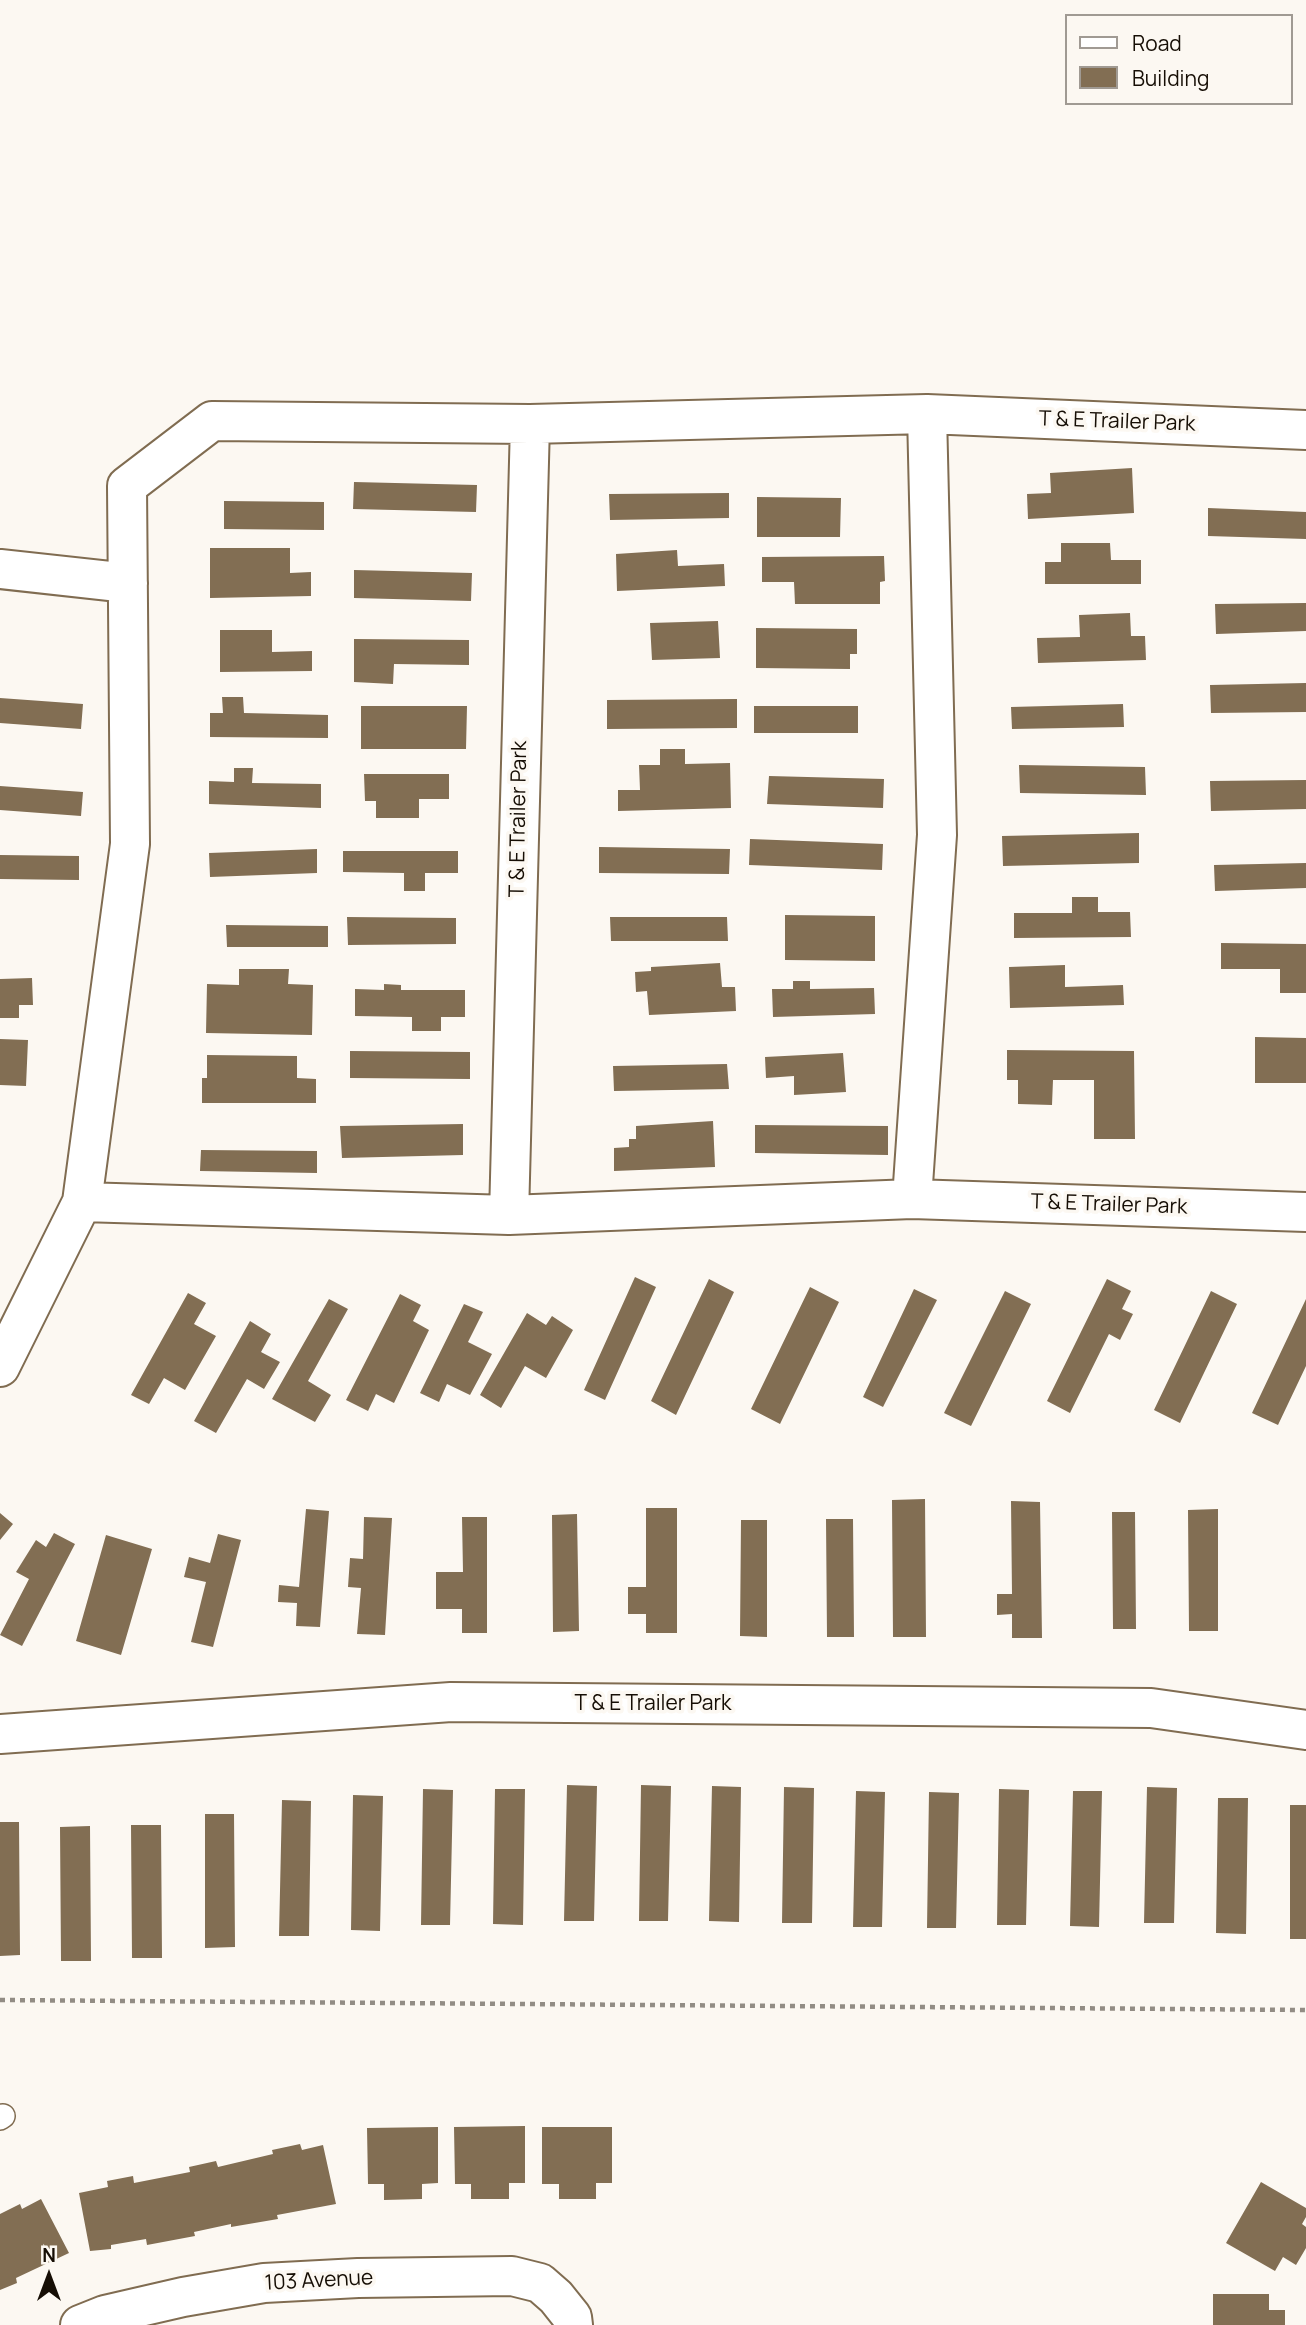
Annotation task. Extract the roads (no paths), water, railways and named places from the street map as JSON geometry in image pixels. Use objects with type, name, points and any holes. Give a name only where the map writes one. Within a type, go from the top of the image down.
[{"type":"street","name":"T & E Trailer Park","points":[[0,1367],[82,1202],[130,844],[127,486],[212,421],[530,424],[927,414],[1306,430]]},
{"type":"street","points":[[912,1199],[937,835],[927,414]]},
{"type":"street","name":"T & E Trailer Park","points":[[509,1215],[530,424]]},
{"type":"street","points":[[0,569],[128,583]]},
{"type":"street","name":"T & E Trailer Park","points":[[82,1202],[509,1215],[912,1199],[1306,1212]]},
{"type":"street","name":"T & E Trailer Park","points":[[0,1734],[451,1702],[1151,1708],[1306,1730]]},
{"type":"street","name":"103 Avenue","points":[[80,2325],[105,2315],[183,2297],[264,2283],[358,2277],[512,2276],[540,2283],[565,2311]]}]
